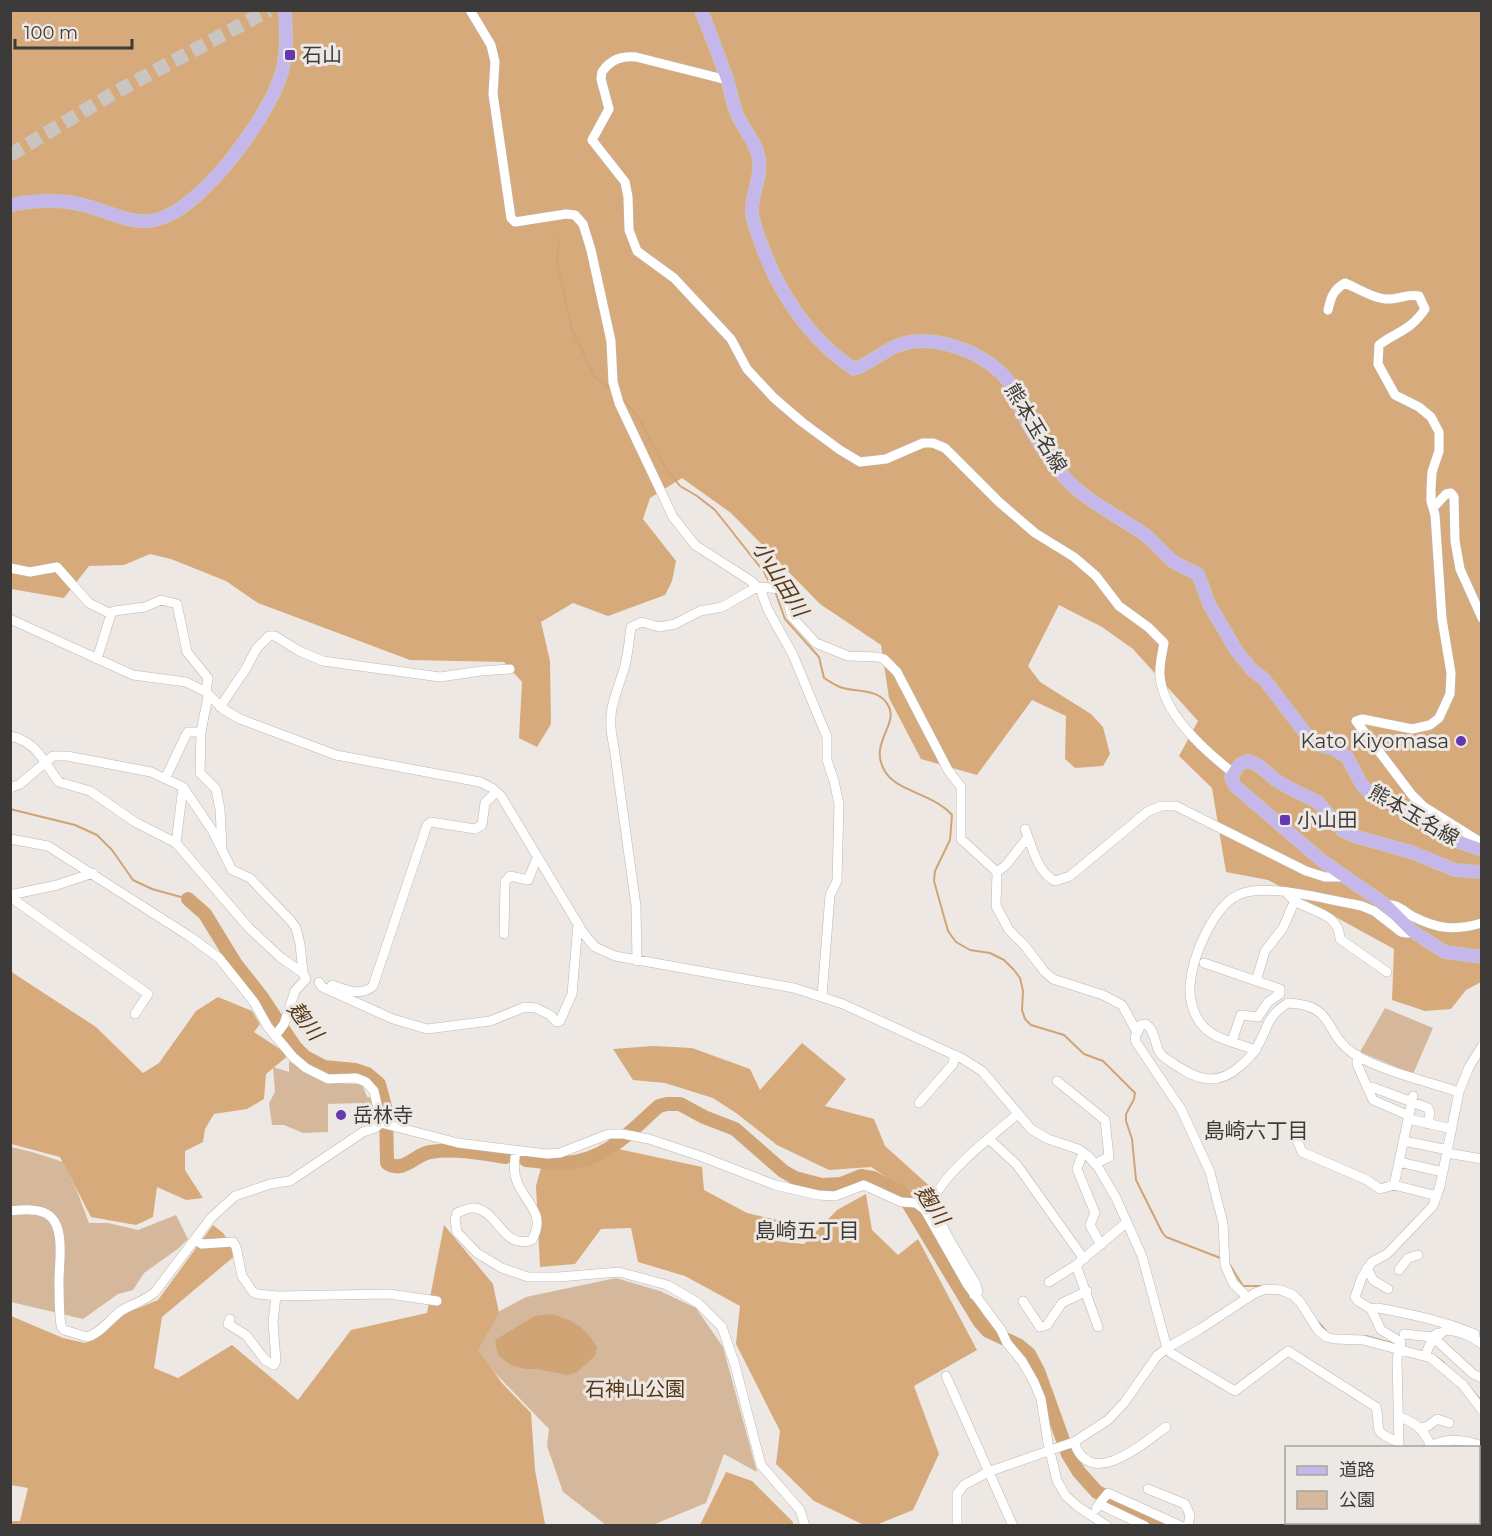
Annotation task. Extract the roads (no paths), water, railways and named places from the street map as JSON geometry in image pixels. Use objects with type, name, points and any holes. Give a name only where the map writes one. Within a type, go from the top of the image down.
[{"type":"main road","points":[[10,205],[57,201],[86,206],[135,221],[150,221],[165,217],[187,204],[241,148],[270,101],[280,78],[285,57],[287,41],[285,10]]},
{"type":"main road","name":"熊本玉名線","points":[[701,10],[737,114],[760,160],[752,198],[752,215],[766,259],[786,297],[827,349],[854,369],[866,365],[902,344],[923,340],[943,342],[963,350],[1000,371],[1012,386],[1020,409],[1036,436],[1070,483],[1147,536],[1174,563],[1198,574],[1209,604],[1236,650],[1252,670],[1264,679],[1306,734],[1319,745],[1334,748],[1347,757],[1362,785],[1369,792],[1405,810],[1456,841],[1482,850]]},
{"type":"main road","name":"熊本玉名線","points":[[1231,777],[1240,764],[1248,761],[1258,765],[1277,781],[1318,802],[1342,830],[1354,836],[1411,852],[1455,870],[1482,873]]},
{"type":"main road","points":[[1231,777],[1235,786],[1305,847],[1386,905],[1412,931],[1445,952],[1482,957]]},
{"type":"street","points":[[470,10],[491,45],[495,62],[493,94],[511,218],[515,222],[566,213],[574,215],[583,224],[611,341],[613,382],[619,403],[674,518],[695,545],[761,587],[784,589],[792,617],[816,642],[848,656],[884,659],[897,672],[944,762],[961,787],[962,839],[997,872],[996,906],[1009,930],[1053,979],[1103,995],[1122,1005],[1137,1032]]},
{"type":"street","points":[[727,80],[624,56],[614,59],[602,72],[609,109],[592,140],[625,182],[628,197],[628,230],[637,251],[674,278],[731,339],[747,369],[774,398],[840,450],[860,462],[872,462],[886,459],[923,443],[933,443],[945,448],[999,502],[1035,533],[1074,557],[1090,570],[1119,606],[1148,627],[1164,644],[1160,675],[1164,695],[1180,722],[1208,753],[1232,772],[1231,777]]},
{"type":"street","points":[[1328,310],[1331,295],[1345,283],[1381,298],[1390,299],[1409,294],[1419,296],[1423,302],[1425,309],[1416,322],[1379,345],[1377,364],[1395,395],[1419,407],[1431,417],[1439,432],[1439,451],[1432,472],[1431,501],[1436,515],[1442,618],[1451,673],[1450,694],[1439,718],[1430,725],[1412,729],[1362,719],[1356,721],[1412,795],[1423,806],[1482,843]]},
{"type":"street","points":[[1433,508],[1446,494],[1451,493],[1454,496],[1455,541],[1460,569],[1482,618]]},
{"type":"street","points":[[10,568],[30,572],[57,567],[89,603],[111,614]]},
{"type":"street","points":[[637,961],[636,906],[610,730],[610,708],[624,668],[631,627],[642,622],[659,627],[675,624],[700,611],[722,607],[761,587]]},
{"type":"street","points":[[761,587],[768,610],[794,655],[805,685],[815,703],[827,737],[827,760],[839,804],[837,881],[830,895],[822,996]]},
{"type":"street","points":[[97,659],[111,614],[114,611],[146,607],[161,600],[177,604],[187,652],[208,678],[201,732],[200,773],[216,789],[220,808],[222,852]]},
{"type":"street","points":[[10,620],[133,675],[186,682],[207,694],[240,719],[336,754],[480,782],[496,792],[578,924],[595,947],[615,956],[637,961],[794,988],[822,996],[955,1055],[982,1071],[1031,1129],[1048,1139],[1083,1152],[1095,1164],[1116,1198],[1142,1256],[1167,1348],[1171,1353],[1236,1391],[1287,1351],[1376,1407],[1376,1427],[1380,1434],[1399,1445]]},
{"type":"street","points":[[220,706],[257,648],[269,636],[275,636],[298,651],[323,661],[440,677],[481,670],[510,669]]},
{"type":"street","points":[[165,778],[188,732],[201,732]]},
{"type":"street","points":[[10,736],[23,738],[46,761],[59,782],[90,791],[135,822],[176,843],[249,927],[280,957],[304,976],[347,991],[360,992],[373,986],[427,825],[431,822],[475,829],[482,825],[485,803],[496,792]]},
{"type":"street","points":[[10,788],[20,784],[53,756],[67,756],[151,772],[183,787],[212,830],[232,870],[250,878],[296,928],[304,976],[292,997],[284,1024],[277,1035]]},
{"type":"street","points":[[176,843],[183,787]]},
{"type":"street","points":[[997,872],[1006,865],[1026,833],[1037,862],[1048,878],[1055,881],[1070,876],[1147,812],[1161,806],[1176,806],[1306,871],[1325,877],[1345,877]]},
{"type":"street","points":[[10,839],[48,846],[93,873],[219,958],[293,1057],[306,1068],[328,1079],[356,1078],[366,1082],[374,1091],[385,1123]]},
{"type":"street","points":[[504,934],[505,882],[510,876],[528,880],[537,858]]},
{"type":"street","points":[[10,896],[57,885],[93,873]]},
{"type":"street","points":[[1256,1050],[1213,1034],[1204,1028],[1196,1017],[1190,998],[1190,983],[1199,952],[1216,916],[1231,899],[1243,893],[1259,890],[1362,906],[1374,911],[1401,932],[1412,931]]},
{"type":"street","points":[[1287,893],[1294,900],[1332,919],[1340,933],[1340,939],[1387,972]]},
{"type":"street","points":[[10,896],[148,994],[135,1014]]},
{"type":"street","points":[[1256,981],[1265,951],[1283,928],[1294,900]]},
{"type":"street","points":[[1386,905],[1397,906],[1410,915],[1431,924],[1452,929],[1462,929],[1482,923]]},
{"type":"street","points":[[319,982],[322,987],[393,1020],[427,1029],[490,1021],[525,1007],[536,1008],[550,1015],[557,1022],[560,1021],[572,993],[578,924]]},
{"type":"street","points":[[1203,963],[1281,990],[1280,994],[1268,1002],[1258,1017],[1241,1015],[1232,1041]]},
{"type":"street","points":[[1248,1298],[1233,1283],[1226,1260],[1219,1205],[1210,1172],[1181,1109],[1136,1042],[1137,1032],[1141,1025],[1149,1026],[1155,1038],[1157,1050],[1164,1057],[1196,1076],[1204,1079],[1219,1079],[1230,1075],[1256,1050],[1270,1017],[1288,1003],[1314,1007],[1322,1013],[1338,1038],[1357,1055],[1382,1067],[1459,1092]]},
{"type":"street","points":[[1482,1046],[1459,1092],[1443,1172],[1433,1206],[1386,1256],[1374,1260],[1367,1268],[1354,1297],[1371,1309],[1381,1330],[1400,1344],[1432,1337],[1448,1330],[1475,1338],[1482,1344]]},
{"type":"street","points":[[919,1103],[953,1065],[955,1055]]},
{"type":"street","points":[[1357,1055],[1358,1064],[1373,1100],[1409,1118],[1452,1129]]},
{"type":"street","points":[[1057,1081],[1105,1120],[1109,1157],[1095,1164]]},
{"type":"street","points":[[1367,1087],[1413,1099],[1428,1108],[1430,1112],[1428,1124]]},
{"type":"street","points":[[1394,1185],[1413,1099]]},
{"type":"street","points":[[974,1295],[978,1292],[976,1284],[938,1217],[935,1201],[940,1188],[965,1160],[1018,1114]]},
{"type":"street","points":[[10,1211],[30,1210],[47,1214],[53,1220],[60,1245],[61,1326],[64,1330],[79,1336],[91,1336],[121,1311],[151,1296],[215,1212],[235,1196],[270,1184],[290,1181],[363,1132],[385,1123],[458,1143],[548,1154],[560,1153],[609,1134],[623,1134],[649,1139],[700,1156],[775,1185],[818,1195],[835,1196],[864,1185],[902,1202],[916,1203],[925,1210],[974,1295],[1022,1361],[1037,1390],[1048,1443],[1056,1449]]},
{"type":"street","points":[[989,1139],[1017,1165],[1080,1262],[1098,1327]]},
{"type":"street","points":[[1297,1140],[1302,1152],[1367,1180],[1380,1189],[1394,1185],[1437,1196]]},
{"type":"street","points":[[1404,1141],[1482,1159]]},
{"type":"street","points":[[516,1151],[514,1165],[518,1184],[536,1214],[537,1230],[532,1240],[524,1243],[516,1242],[483,1211],[476,1208],[468,1208],[457,1213],[454,1220],[457,1232],[477,1253],[502,1268],[528,1277],[619,1272],[667,1285],[698,1303],[722,1327],[735,1365],[761,1465],[800,1510],[806,1526]]},
{"type":"street","points":[[1083,1152],[1077,1169],[1095,1213],[1090,1225],[1101,1245]]},
{"type":"street","points":[[1399,1162],[1443,1172]]},
{"type":"street","points":[[1049,1282],[1080,1262],[1127,1222]]},
{"type":"street","points":[[195,1240],[202,1244],[233,1242],[242,1276],[253,1292],[276,1296],[388,1294],[437,1301]]},
{"type":"street","points":[[1399,1270],[1408,1258],[1418,1255]]},
{"type":"street","points":[[1367,1268],[1373,1280],[1388,1289]]},
{"type":"street","points":[[957,1526],[957,1494],[964,1485],[988,1472],[1072,1443],[1108,1420],[1124,1403],[1158,1356],[1167,1348],[1255,1293],[1266,1289],[1281,1290],[1297,1299],[1318,1330],[1326,1337],[1400,1344],[1426,1353],[1462,1385],[1482,1410]]},
{"type":"street","points":[[1023,1300],[1040,1327],[1047,1325],[1062,1303],[1087,1291]]},
{"type":"street","points":[[230,1319],[228,1324],[246,1335],[264,1360],[274,1365],[276,1361],[273,1322],[276,1296]]},
{"type":"street","points":[[1371,1309],[1418,1315],[1445,1322],[1475,1334]]},
{"type":"street","points":[[1426,1353],[1443,1332]]},
{"type":"street","points":[[1435,1340],[1473,1374],[1482,1378]]},
{"type":"street","points":[[1399,1445],[1400,1344]]},
{"type":"street","points":[[946,1376],[1013,1526]]},
{"type":"street","points":[[1398,1416],[1421,1428],[1429,1446],[1449,1439],[1475,1445]]},
{"type":"street","points":[[1421,1428],[1437,1419],[1449,1423]]},
{"type":"street","points":[[1072,1443],[1089,1462],[1095,1464],[1119,1460],[1166,1427]]},
{"type":"street","points":[[1056,1449],[1054,1473],[1066,1496],[1107,1526]]},
{"type":"street","points":[[1148,1489],[1185,1504],[1190,1515],[1188,1526]]},
{"type":"street","points":[[1093,1517],[1102,1500]]},
{"type":"street","points":[[1102,1500],[1145,1526]]},
{"type":"street","points":[[1102,1500],[1180,1526]]},
{"type":"waterway","name":"小山田川","points":[[559,239],[557,262],[572,330],[595,377],[611,389]]},
{"type":"waterway","name":"小山田川","points":[[621,396],[640,420],[664,466],[680,486],[715,510],[764,572],[770,584]]},
{"type":"waterway","name":"小山田川","points":[[775,591],[785,619],[819,657],[824,678],[846,689],[880,696],[889,707],[890,721],[880,754],[886,773],[899,785],[936,802],[952,815],[950,840],[935,871],[934,881],[948,931],[956,942],[970,950],[990,953],[1004,960],[1014,970],[1020,978],[1023,991],[1022,1010],[1025,1019],[1031,1025],[1064,1035],[1084,1054],[1103,1061],[1135,1093],[1126,1114],[1126,1121],[1132,1139],[1136,1180],[1162,1232],[1166,1237],[1223,1259]]},
{"type":"waterway","points":[[10,809],[75,825],[97,835],[112,850],[133,880],[152,889],[188,899]]},
{"type":"waterway","name":"麹川","points":[[188,899],[205,914],[235,963],[261,996],[295,1047],[305,1057],[324,1067],[355,1070],[367,1074],[379,1084],[386,1110],[387,1163],[393,1166],[403,1165],[424,1154],[439,1151],[505,1157]]},
{"type":"waterway","name":"麹川","points":[[526,1160],[564,1163],[592,1157],[616,1144],[659,1106],[680,1104],[704,1117],[735,1129],[783,1171],[795,1178],[822,1185],[841,1184],[861,1176],[873,1178],[902,1193],[979,1321],[988,1331],[1018,1345],[1029,1354],[1038,1371],[1068,1454],[1079,1472],[1097,1492],[1164,1526]]},
{"type":"waterway","name":"小山田川","points":[[1228,1262],[1243,1286],[1262,1286]]},
{"type":"waterway","name":"小山田川","points":[[1318,1322],[1326,1331]]},
{"type":"waterway","name":"小山田川","points":[[1366,1336],[1395,1344]]},
{"type":"waterway","name":"小山田川","points":[[1435,1356],[1444,1363]]},
{"type":"waterway","name":"小山田川","points":[[1470,1388],[1482,1402]]},
{"type":"tunnel","points":[[10,155],[114,93],[269,10]]},
{"type":"place","name":"石山","points":[[290,55]]},
{"type":"place","name":"Kato Kiyomasa","points":[[1461,741]]},
{"type":"place","name":"小山田","points":[[1285,820]]},
{"type":"place","name":"岳林寺","points":[[341,1115]]},
{"type":"district","name":"島崎六丁目","points":[[1256,1131]]},
{"type":"district","name":"島崎五丁目","points":[[807,1231]]},
{"type":"park label","name":"石神山公園","points":[[635,1389]]}]
